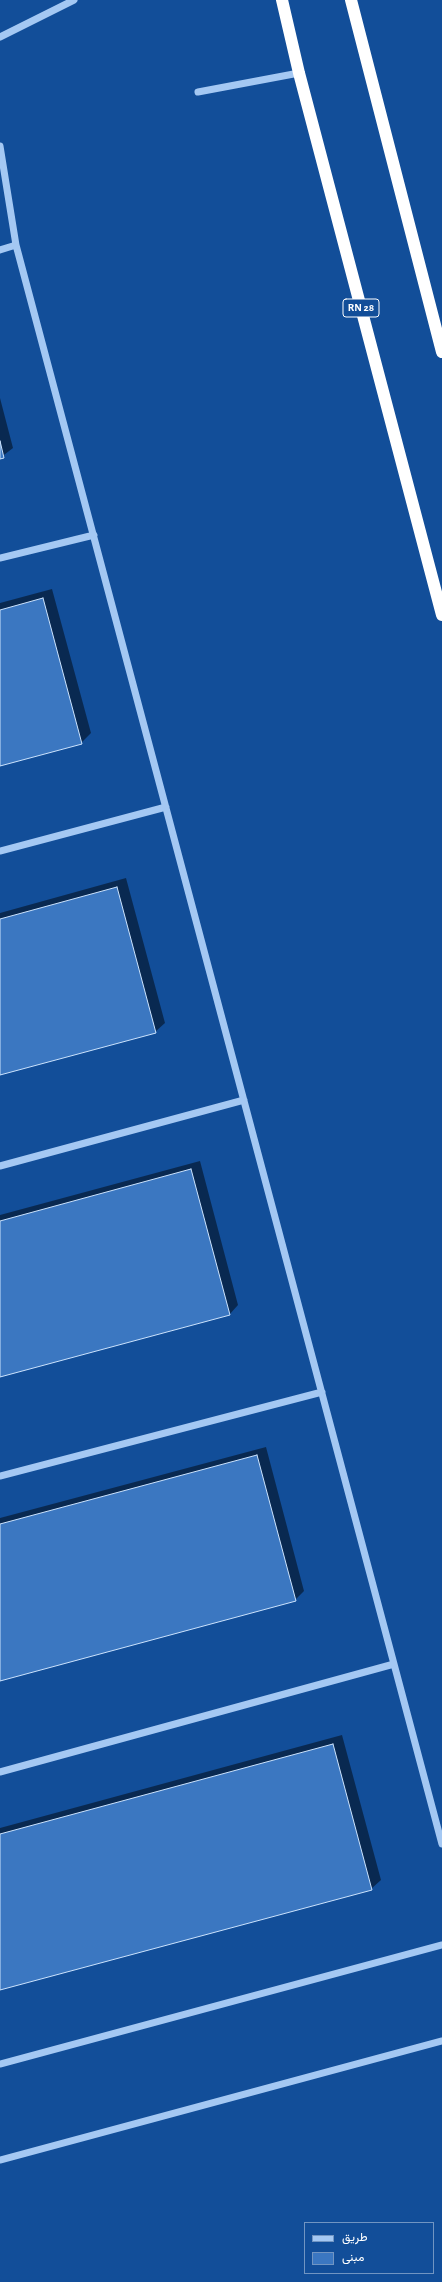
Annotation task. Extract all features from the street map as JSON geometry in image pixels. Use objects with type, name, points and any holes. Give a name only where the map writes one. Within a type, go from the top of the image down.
[{"type":"highway","name":"RN 28","points":[[282,0],[299,73],[442,615]]},
{"type":"highway","points":[[351,0],[442,352]]},
{"type":"lane","points":[[0,37],[74,0]]},
{"type":"lane","points":[[198,92],[299,73]]},
{"type":"lane","points":[[0,146],[16,245],[442,1844]]},
{"type":"lane","points":[[0,250],[16,245]]},
{"type":"lane","points":[[0,558],[94,535]]},
{"type":"lane","points":[[0,851],[166,807]]},
{"type":"lane","points":[[0,1166],[244,1100]]},
{"type":"lane","points":[[0,1476],[322,1392]]},
{"type":"lane","points":[[0,1772],[394,1664]]},
{"type":"lane","points":[[0,2064],[442,1945]]},
{"type":"lane","points":[[0,2160],[442,2041]]},
{"type":"building","points":[[0,441],[4,458],[0,459]]},
{"type":"building","points":[[43,598],[82,744],[0,766],[0,610]]},
{"type":"building","points":[[117,887],[156,1033],[0,1075],[0,919]]},
{"type":"building","points":[[191,1169],[230,1315],[0,1377],[0,1221]]},
{"type":"building","points":[[257,1455],[296,1601],[0,1681],[0,1524]]},
{"type":"building","points":[[333,1744],[372,1890],[0,1990],[0,1834]]}]
